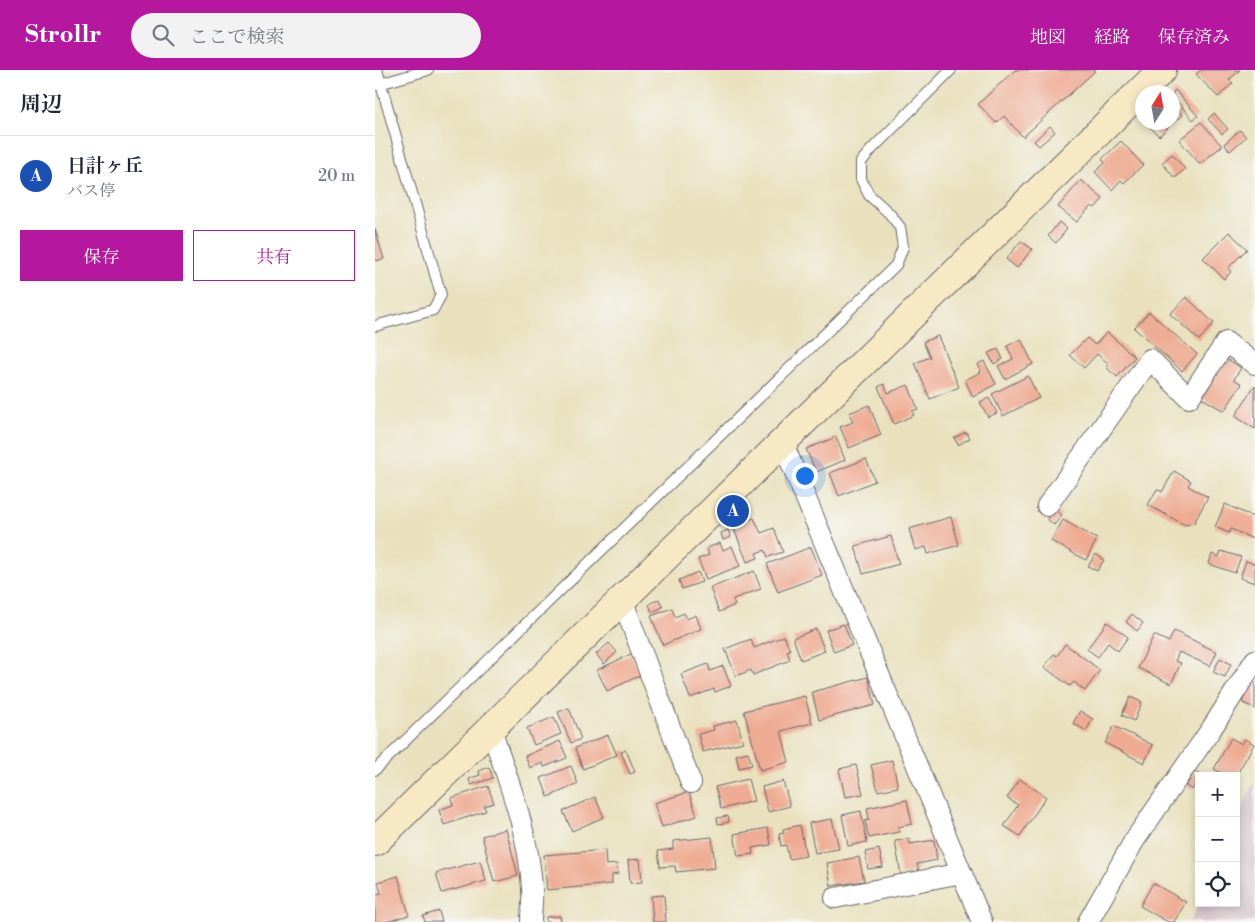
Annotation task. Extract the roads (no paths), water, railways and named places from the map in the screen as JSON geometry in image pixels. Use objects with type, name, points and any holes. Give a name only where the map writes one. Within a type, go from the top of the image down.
[{"type":"street","points":[[375,842],[1161,70]]},
{"type":"street","points":[[1047,506],[1150,359],[1189,398],[1225,342],[1255,364]]},
{"type":"street","points":[[782,442],[982,922]]},
{"type":"street","points":[[622,599],[691,783]]},
{"type":"street","points":[[1088,922],[1134,841],[1212,728],[1255,660]]},
{"type":"street","points":[[491,729],[513,795],[527,850],[532,888],[531,922]]},
{"type":"street","points":[[835,898],[961,873]]},
{"type":"lane","points":[[375,326],[433,310],[441,295],[378,85],[377,70]]},
{"type":"lane","points":[[378,85],[428,70]]},
{"type":"lane","points":[[375,770],[896,265],[903,247],[900,227],[869,195],[861,179],[861,162],[951,70]]},
{"type":"place","name":"日計ヶ丘","points":[[733,511]]}]
